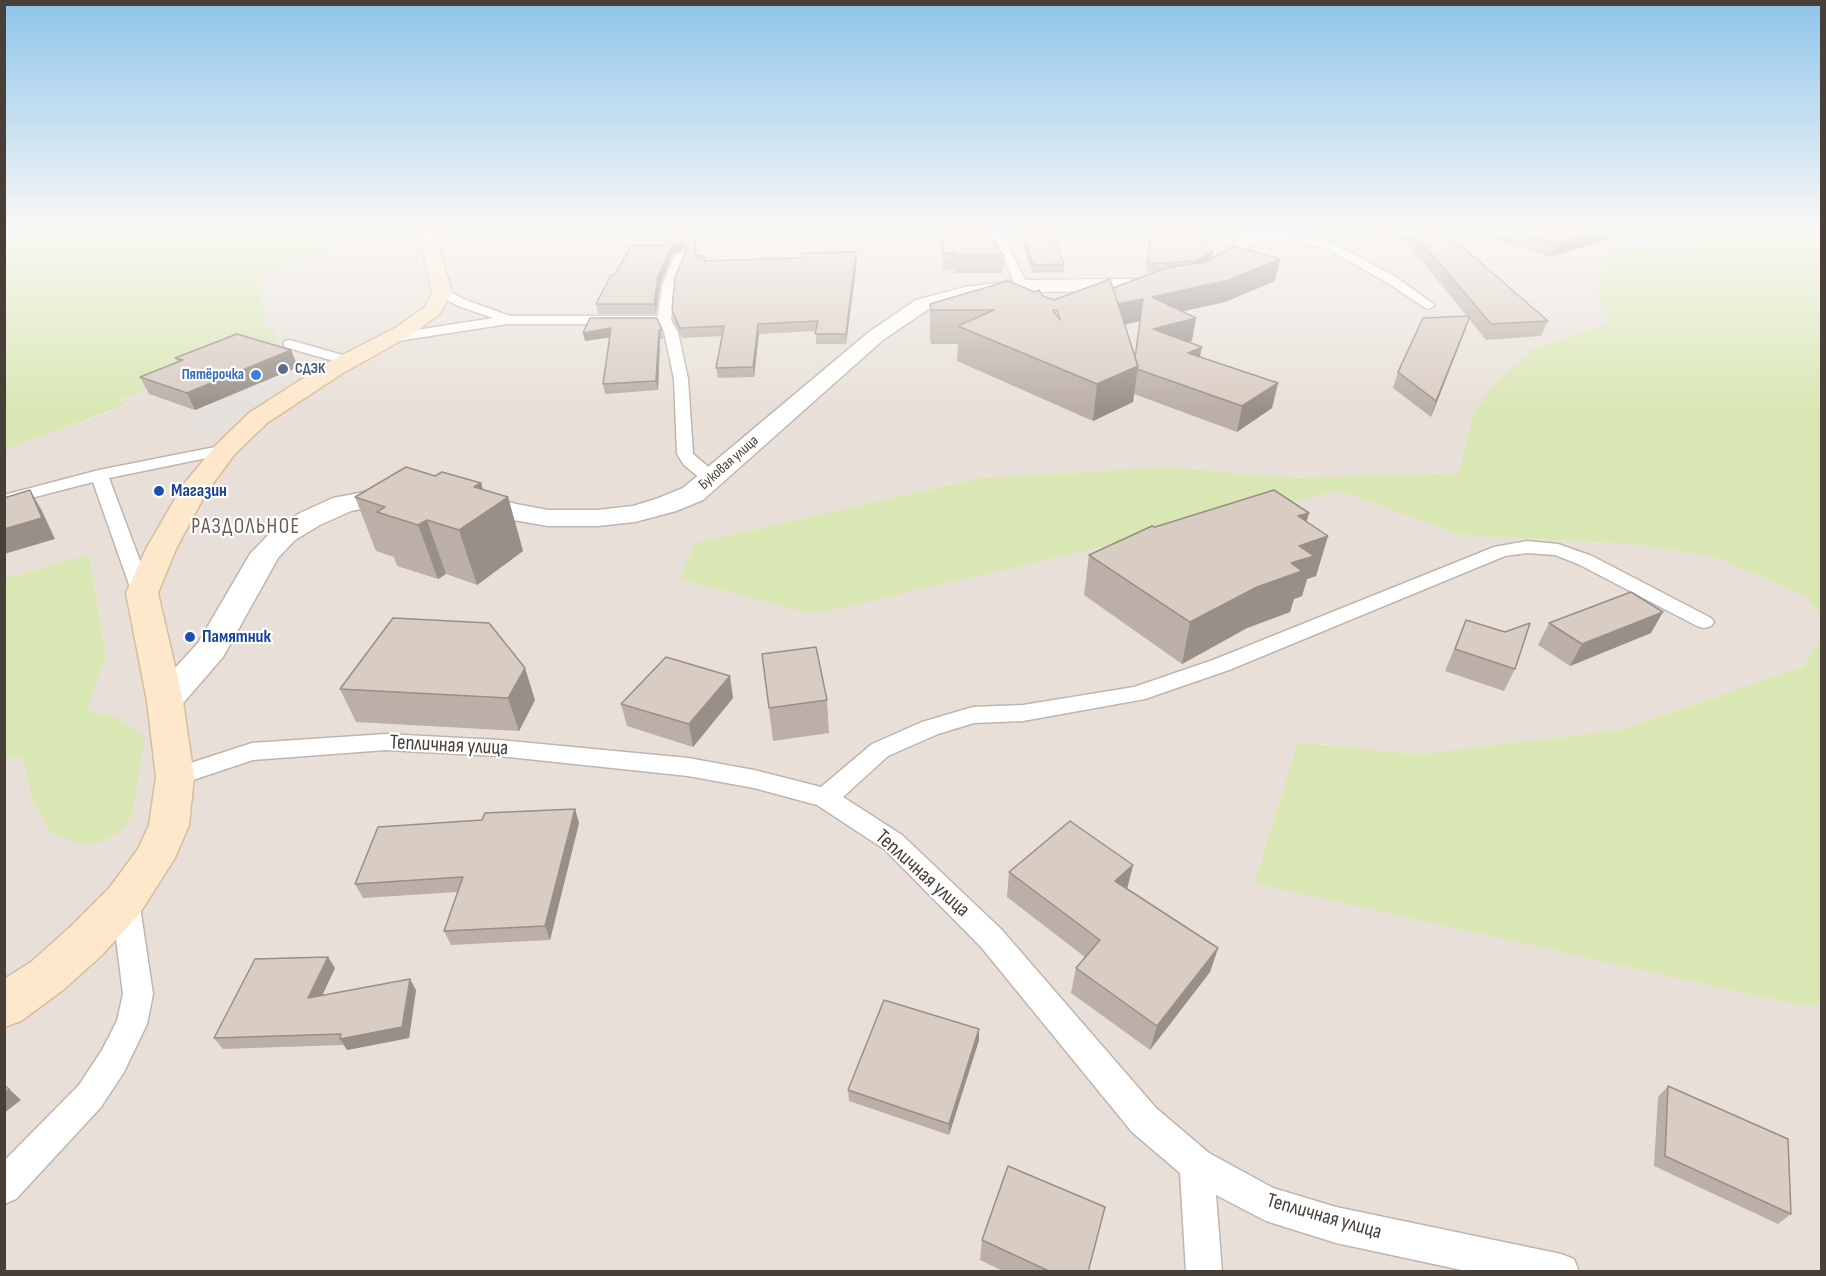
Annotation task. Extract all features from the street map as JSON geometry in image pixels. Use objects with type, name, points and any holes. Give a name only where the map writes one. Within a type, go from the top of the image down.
[{"type":"street","name":"Буковая улица","points":[[165,701],[211,649],[265,555],[285,534],[310,519],[343,504],[386,494],[438,492],[512,512],[548,518],[597,518],[635,514],[666,505],[693,494],[712,479],[795,405],[907,313],[940,299],[993,291]]},
{"type":"street","points":[[4,1006],[47,976],[85,942],[125,900],[154,858],[169,825],[175,777],[165,701],[142,593],[161,549],[194,492],[225,450],[258,418],[348,361],[425,318],[438,303],[442,292]]},
{"type":"lane","points":[[667,291],[664,320],[671,332],[681,379],[686,454],[712,479]]},
{"type":"lane","points":[[1407,291],[1429,305]]},
{"type":"lane","points":[[442,292],[462,303],[508,320]]},
{"type":"lane","points":[[391,338],[508,320],[664,320]]},
{"type":"lane","points":[[290,344],[348,361]]},
{"type":"lane","points":[[4,500],[99,475],[225,450]]},
{"type":"lane","points":[[99,475],[142,593]]},
{"type":"lane","points":[[825,798],[880,750],[930,728],[973,716],[1023,713],[1137,694],[1221,665],[1501,551],[1527,547],[1558,550],[1585,560],[1704,622]]},
{"type":"lane","name":"Тепличная улица","points":[[175,777],[252,752],[386,742],[499,748],[688,767],[753,779],[825,798],[893,842],[974,921],[991,938],[1144,1120],[1197,1165],[1266,1203],[1336,1225],[1561,1272]]},
{"type":"lane","points":[[4,1188],[90,1096],[132,1024],[138,994],[125,900]]},
{"type":"lane","points":[[1197,1165],[1204,1272]]},
{"type":"shaded area","points":[[261,291],[1611,291],[1610,324],[1536,347],[1472,416],[1459,473],[1293,478],[1169,467],[979,478],[695,543],[680,579],[814,613],[1340,491],[1461,535],[1642,545],[1714,557],[1806,596],[1821,617],[1822,639],[1802,667],[1619,730],[1418,754],[1299,742],[1254,882],[1798,1005],[1821,1006],[1821,1271],[5,1271],[5,758],[22,757],[32,799],[85,845],[102,842],[119,833],[116,717],[86,710],[106,654],[89,554],[5,579],[5,450],[124,406],[120,399],[281,337],[265,325]]},
{"type":"shaded area","points":[[299,368],[305,370],[214,432],[179,420]]},
{"type":"green space","points":[[4,291],[261,291],[265,324],[281,338],[120,399],[125,405],[5,450]]},
{"type":"green space","points":[[1597,291],[1821,291],[1821,617],[1806,596],[1714,557],[1642,545],[1461,535],[1340,491],[814,614],[679,579],[695,543],[979,478],[1169,467],[1293,478],[1459,473],[1472,416],[1496,382],[1536,347],[1609,324]]},
{"type":"green space","points":[[89,554],[106,654],[87,710],[116,717],[145,736],[132,816],[119,833],[102,842],[85,845],[51,833],[32,799],[22,757],[5,758],[4,579]]},
{"type":"green space","points":[[1821,639],[1821,1006],[1798,1005],[1254,883],[1298,742],[1418,754],[1619,730],[1802,667]]},
{"type":"building","points":[[603,291],[656,291],[654,304],[596,304]]},
{"type":"building","points":[[674,291],[851,291],[846,334],[815,334],[818,321],[758,324],[753,367],[716,368],[724,326],[680,328],[672,310]]},
{"type":"building","points":[[976,291],[1039,291],[1043,296],[1054,300],[1079,291],[1114,291],[1138,366],[1097,384],[958,326],[994,310],[931,310],[930,304]]},
{"type":"building","points":[[1114,291],[1181,291],[1152,297],[1196,318],[1153,329],[1202,347],[1188,353],[1278,383],[1242,406],[1137,369],[1135,358],[1143,299],[1118,304]]},
{"type":"building","points":[[1463,291],[1513,291],[1548,321],[1491,324]]},
{"type":"building","points":[[1470,316],[1436,401],[1398,372],[1423,318]]},
{"type":"building","points":[[590,318],[657,318],[662,330],[659,330],[656,381],[603,384],[611,328],[583,333]]},
{"type":"building","points":[[237,334],[291,350],[187,393],[140,377],[183,360],[175,358]]},
{"type":"building","points":[[406,467],[435,476],[442,472],[481,483],[474,487],[508,497],[459,530],[427,520],[418,525],[377,512],[385,507],[355,497]]},
{"type":"building","points":[[30,490],[42,518],[4,529],[4,498]]},
{"type":"building","points":[[1274,490],[1309,513],[1298,516],[1328,536],[1299,546],[1314,556],[1291,563],[1302,571],[1257,587],[1190,622],[1089,555],[1152,526],[1155,527]]},
{"type":"building","points":[[1631,592],[1663,612],[1582,644],[1549,623]]},
{"type":"building","points":[[393,618],[489,623],[525,668],[508,698],[340,689]]},
{"type":"building","points":[[1466,620],[1505,632],[1530,623],[1515,669],[1455,649]]},
{"type":"building","points":[[816,647],[827,700],[769,708],[762,654]]},
{"type":"building","points":[[666,657],[730,676],[689,724],[621,704]]},
{"type":"building","points":[[575,809],[545,926],[444,931],[463,877],[355,884],[378,827],[482,820],[485,813]]},
{"type":"building","points":[[1070,821],[1133,865],[1115,881],[1218,948],[1157,1026],[1076,968],[1100,940],[1009,872]]},
{"type":"building","points":[[328,957],[308,998],[410,979],[402,1027],[340,1039],[341,1034],[214,1038],[255,959]]},
{"type":"building","points":[[884,1000],[979,1029],[949,1124],[848,1090]]},
{"type":"building","points":[[1668,1086],[1788,1139],[1791,1214],[1665,1156]]},
{"type":"building","points":[[1008,1166],[1105,1207],[1088,1272],[1051,1272],[982,1240]]},
{"type":"place","name":"СДЭК","points":[[283,369]]},
{"type":"place","name":"Пятёрочка","points":[[256,375]]},
{"type":"place","name":"Магазин","points":[[159,491]]},
{"type":"place","name":"Памятник","points":[[190,637]]},
{"type":"district","name":"РАЗДОЛЬНОЕ","points":[[246,528]]}]
